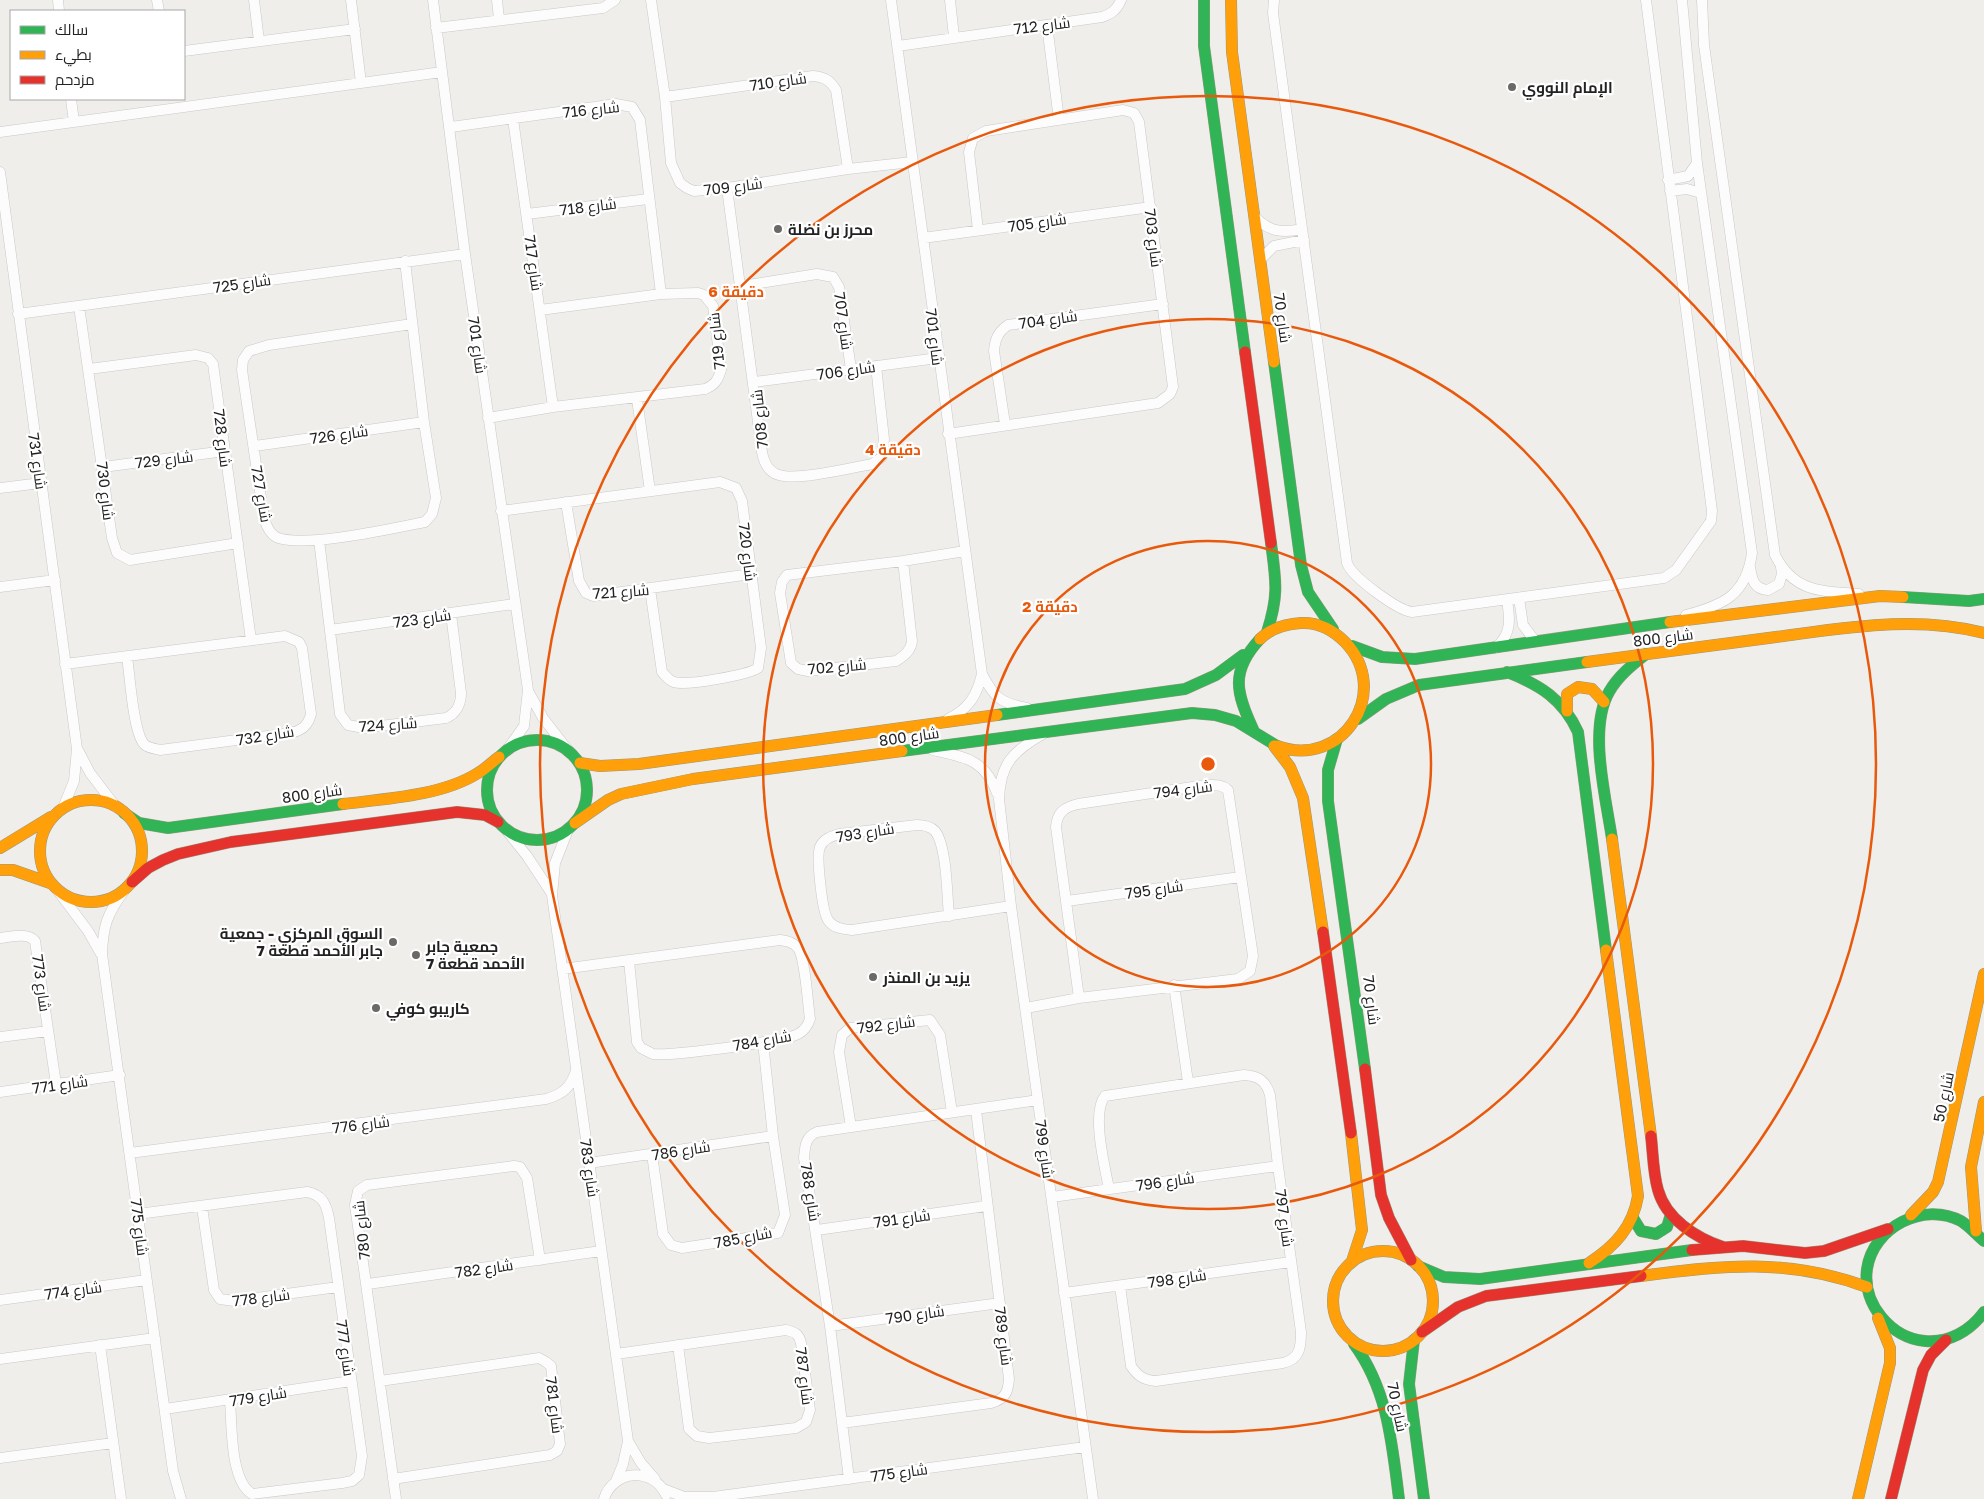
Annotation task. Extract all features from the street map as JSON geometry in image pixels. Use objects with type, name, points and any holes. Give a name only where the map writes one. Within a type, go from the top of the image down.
[{"type":"main road","points":[[1204,0],[1204,46],[1276,578],[1276,604],[1267,632]]},
{"type":"main road","name":"شارع 70","points":[[1231,0],[1232,52],[1301,565],[1308,592],[1322,616],[1335,631]]},
{"type":"main road","name":"شارع 800","points":[[1350,645],[1364,653],[1396,660],[1495,648],[1649,625],[1880,596],[1969,601],[1984,599]]},
{"type":"main road","points":[[1272,744],[1285,748],[1305,750],[1325,746],[1337,739],[1355,721],[1363,702],[1365,682],[1363,669],[1350,645],[1335,631],[1316,624],[1296,622],[1267,632],[1255,641],[1246,653],[1237,679],[1237,692],[1240,705],[1253,729],[1272,744],[1284,757],[1295,774],[1305,807],[1360,1200],[1362,1230],[1352,1261],[1338,1279],[1333,1300],[1338,1322],[1344,1332],[1361,1346],[1383,1351],[1404,1346],[1458,1307],[1486,1296],[1716,1266],[1741,1265],[1814,1272],[1846,1279],[1867,1287]]},
{"type":"main road","name":"شارع 800","points":[[1355,721],[1386,699],[1419,685],[1508,672],[1871,625],[1936,624],[1956,626],[1984,633]]},
{"type":"main road","name":"شارع 800","points":[[580,763],[600,766],[639,764],[1185,690],[1218,675],[1246,653]]},
{"type":"main road","points":[[1646,654],[1620,675],[1604,702],[1599,722],[1599,744],[1658,1190],[1670,1214],[1690,1233],[1706,1242],[1723,1247]]},
{"type":"main road","points":[[1508,672],[1544,688],[1567,710],[1578,732],[1638,1196],[1633,1218],[1614,1244],[1588,1263]]},
{"type":"main road","points":[[1567,710],[1566,697],[1572,689],[1580,686],[1594,690],[1604,702]]},
{"type":"main road","name":"شارع 800","points":[[571,827],[608,800],[646,787],[702,778],[927,749],[1048,731],[1207,713],[1226,717],[1253,729]]},
{"type":"main road","points":[[0,870],[14,870],[54,887],[68,898],[91,903],[114,897],[148,868],[163,860],[178,854],[231,842],[457,812],[485,815],[516,836],[538,841],[558,836],[571,827],[584,810],[588,794],[586,778],[580,763],[567,749],[553,742],[537,739],[521,742],[503,754],[490,773],[487,790],[490,807],[498,822]]},
{"type":"main road","name":"شارع 70","points":[[1337,739],[1328,759],[1326,781],[1353,968],[1381,1195],[1392,1224],[1415,1263]]},
{"type":"main road","name":"شارع 800","points":[[120,810],[139,823],[168,828],[403,796],[453,785],[477,774],[503,754]]},
{"type":"main road","points":[[0,848],[23,836],[60,810],[76,802],[89,800],[103,802],[120,810],[139,833],[142,846],[138,871],[128,886]]},
{"type":"main road","points":[[54,887],[42,869],[39,854],[41,838],[47,824],[60,810]]},
{"type":"main road","name":"شارع 50","points":[[1911,1216],[1933,1192],[1938,1182],[1984,974]]},
{"type":"main road","points":[[1976,1231],[1972,1167],[1984,1102]]},
{"type":"main road","points":[[1352,1261],[1363,1255],[1382,1251],[1400,1254],[1444,1277],[1466,1280],[1723,1247],[1743,1246],[1805,1253],[1824,1251],[1888,1229],[1911,1216],[1922,1213],[1945,1214],[1961,1221],[1976,1231],[1984,1241]]},
{"type":"main road","points":[[1633,1218],[1636,1226],[1643,1232],[1656,1234],[1667,1227],[1670,1214]]},
{"type":"main road","points":[[1858,1499],[1890,1363],[1890,1348],[1867,1287],[1866,1276],[1870,1256],[1888,1229]]},
{"type":"main road","points":[[1415,1263],[1427,1277],[1432,1291],[1429,1319],[1418,1336]]},
{"type":"main road","points":[[1873,1305],[1886,1323],[1904,1336],[1925,1341],[1946,1340],[1964,1332],[1984,1327]]},
{"type":"main road","points":[[1964,1332],[1984,1312]]},
{"type":"main road","name":"شارع 70","points":[[1344,1332],[1367,1359],[1381,1390],[1399,1499]]},
{"type":"main road","name":"شارع 70","points":[[1418,1336],[1408,1369],[1424,1499]]},
{"type":"main road","points":[[1891,1499],[1923,1370],[1932,1355],[1946,1340]]},
{"type":"street","points":[[254,0],[259,41]]},
{"type":"street","points":[[352,0],[361,83]]},
{"type":"street","name":"شارع 701","points":[[433,0],[451,128],[465,254],[514,604],[528,690],[524,726],[503,754]]},
{"type":"street","points":[[497,0],[499,19]]},
{"type":"street","points":[[436,28],[603,8],[615,0]]},
{"type":"street","name":"شارع 709","points":[[654,0],[671,163],[680,183],[694,191],[727,188],[848,169],[912,162]]},
{"type":"street","name":"شارع 701","points":[[891,0],[948,434],[982,674],[995,697],[1002,702],[1042,710]]},
{"type":"street","points":[[950,0],[954,37]]},
{"type":"street","name":"شارع 712","points":[[898,46],[1102,18],[1119,7],[1121,0]]},
{"type":"street","points":[[1274,0],[1273,13],[1349,567],[1355,575],[1398,607],[1408,611],[1507,600],[1664,578],[1676,570],[1711,521],[1712,511],[1646,0]]},
{"type":"street","points":[[1649,625],[1716,607],[1730,599],[1745,579],[1752,553],[1697,163],[1682,0]]},
{"type":"street","points":[[1702,0],[1704,46],[1772,534],[1775,555],[1782,574],[1779,584],[1768,590],[1758,588],[1754,583],[1750,566]]},
{"type":"street","points":[[1046,25],[1059,120]]},
{"type":"street","points":[[185,51],[355,28]]},
{"type":"street","points":[[0,132],[442,72]]},
{"type":"street","name":"شارع 710","points":[[665,97],[813,76],[823,77],[830,81],[836,90],[848,169]]},
{"type":"street","points":[[71,100],[74,122]]},
{"type":"street","name":"شارع 716","points":[[451,128],[616,104],[632,107],[640,120],[648,199],[661,294]]},
{"type":"street","name":"شارع 703","points":[[948,434],[1005,424],[1158,403],[1164,400],[1173,387],[1174,380],[1139,122],[1134,113],[1123,110],[986,131],[973,138],[969,152],[978,230]]},
{"type":"street","name":"شارع 717","points":[[513,119],[553,407]]},
{"type":"street","points":[[1668,180],[1688,176],[1697,163]]},
{"type":"street","name":"شارع 731","points":[[0,172],[1,195],[77,749],[74,781],[60,810]]},
{"type":"street","name":"شارع 708","points":[[727,188],[742,286],[764,462],[770,471],[790,477],[872,464],[882,457],[884,439],[876,366]]},
{"type":"street","points":[[1670,191],[1686,189],[1701,194]]},
{"type":"street","name":"شارع 718","points":[[527,214],[648,199]]},
{"type":"street","name":"شارع 705","points":[[923,238],[1151,207]]},
{"type":"street","points":[[1255,217],[1266,226],[1279,232],[1302,229]]},
{"type":"street","points":[[1260,260],[1269,250],[1280,244],[1304,240]]},
{"type":"street","name":"شارع 725","points":[[18,314],[465,254]]},
{"type":"street","name":"شارع 727","points":[[404,261],[412,324],[424,422],[436,498],[432,514],[424,522],[319,540],[281,539],[274,536],[266,527],[242,370],[243,360],[249,351],[269,345],[412,324]]},
{"type":"street","name":"شارع 707","points":[[742,286],[817,274],[833,277],[839,286],[851,369]]},
{"type":"street","name":"شارع 719","points":[[488,418],[553,407],[638,399],[705,389],[717,382],[721,370],[713,306],[709,300],[698,293],[661,294],[540,310]]},
{"type":"street","name":"شارع 704","points":[[1005,424],[994,351],[995,339],[1008,324],[1163,304]]},
{"type":"street","name":"شارع 730","points":[[79,306],[114,547],[123,558],[130,560],[238,543]]},
{"type":"street","name":"شارع 728","points":[[89,369],[196,355],[208,358],[215,371],[251,640]]},
{"type":"street","name":"شارع 706","points":[[754,382],[938,358]]},
{"type":"street","points":[[638,399],[650,491]]},
{"type":"street","name":"شارع 726","points":[[254,446],[424,422]]},
{"type":"street","name":"شارع 729","points":[[102,467],[225,451]]},
{"type":"street","name":"شارع 720","points":[[501,511],[720,482],[736,488],[742,501],[762,648],[758,668],[744,675],[685,683],[674,682],[668,678],[662,672],[650,589]]},
{"type":"street","points":[[0,488],[41,483]]},
{"type":"street","name":"شارع 721","points":[[566,502],[581,588],[593,596],[751,574]]},
{"type":"street","name":"شارع 724","points":[[319,540],[340,714],[348,725],[364,728],[451,716],[461,702],[451,614]]},
{"type":"street","name":"شارع 702","points":[[903,561],[912,641],[911,647],[904,656],[896,661],[808,670],[798,669],[791,663],[780,593],[782,582],[787,575],[903,561],[965,551]]},
{"type":"street","points":[[1781,567],[1796,580],[1815,591],[1880,596]]},
{"type":"street","points":[[0,587],[55,580]]},
{"type":"street","points":[[1519,598],[1523,625],[1536,642]]},
{"type":"street","points":[[1495,648],[1503,640],[1509,629],[1510,618],[1507,600]]},
{"type":"street","name":"شارع 723","points":[[330,630],[514,604]]},
{"type":"street","name":"شارع 732","points":[[65,664],[285,636],[299,642],[302,648],[312,714],[309,722],[298,731],[160,750],[146,746],[138,734],[128,657]]},
{"type":"street","name":"شارع 701","points":[[935,725],[957,714],[970,703],[978,690],[982,674]]},
{"type":"street","name":"شارع 701","points":[[528,690],[543,718],[567,749]]},
{"type":"street","name":"شارع 799","points":[[1048,731],[1023,747],[1004,766],[999,784],[999,799],[1011,906],[1093,1499]]},
{"type":"street","name":"شارع 731","points":[[77,749],[90,773],[120,810]]},
{"type":"street","name":"شارع 799","points":[[927,749],[972,760],[985,768],[999,799]]},
{"type":"street","name":"شارع 794","points":[[1026,1008],[1079,998],[1174,985],[1238,979],[1250,971],[1253,956],[1228,790],[1219,784],[1206,785],[1066,806],[1056,820],[1056,827],[1079,998]]},
{"type":"street","name":"شارع 793","points":[[949,916],[942,847],[934,830],[917,825],[839,834],[831,836],[820,847],[818,857],[824,910],[832,924],[842,929],[852,930],[949,916],[1011,906]]},
{"type":"street","name":"شارع 783","points":[[571,827],[555,863],[552,895],[628,1441],[623,1464],[604,1499]]},
{"type":"street","name":"شارع 783","points":[[507,831],[527,856],[552,895]]},
{"type":"street","name":"شارع 795","points":[[1067,900],[1240,877]]},
{"type":"street","name":"شارع 775","points":[[128,886],[105,921],[102,954],[173,1471],[181,1499]]},
{"type":"street","name":"شارع 775","points":[[54,887],[88,930],[102,954]]},
{"type":"street","name":"شارع 773","points":[[0,938],[25,936],[31,937],[35,941],[56,1084]]},
{"type":"street","name":"شارع 784","points":[[562,969],[780,940],[793,944],[801,954],[810,1019],[807,1026],[799,1033],[763,1042],[661,1055],[646,1051],[638,1042],[629,961]]},
{"type":"street","points":[[1174,985],[1188,1082]]},
{"type":"street","name":"شارع 792","points":[[851,1127],[839,1052],[842,1035],[850,1028],[930,1020],[940,1036],[952,1112]]},
{"type":"street","name":"شارع 773","points":[[0,1037],[48,1031]]},
{"type":"street","name":"شارع 785","points":[[652,1154],[663,1234],[671,1245],[682,1248],[772,1235],[781,1228],[786,1215],[773,1136],[763,1042]]},
{"type":"street","name":"شارع 776","points":[[130,1154],[546,1100],[558,1096],[568,1089],[576,1070]]},
{"type":"street","name":"شارع 771","points":[[0,1092],[120,1075]]},
{"type":"street","name":"شارع 797","points":[[1109,1189],[1099,1120],[1100,1102],[1105,1096],[1244,1075],[1260,1079],[1267,1085],[1270,1095],[1301,1332],[1301,1345],[1298,1354],[1292,1361],[1283,1364],[1156,1381],[1145,1380],[1137,1375],[1131,1366],[1120,1286]]},
{"type":"street","name":"شارع 788","points":[[849,1479],[817,1230],[804,1158],[807,1140],[817,1132],[1038,1100]]},
{"type":"street","name":"شارع 789","points":[[842,1423],[1000,1400],[1008,1389],[1009,1379],[986,1206],[976,1110]]},
{"type":"street","name":"شارع 786","points":[[589,1163],[773,1136]]},
{"type":"street","name":"شارع 780","points":[[396,1499],[368,1284],[355,1205],[358,1191],[367,1185],[514,1166],[520,1167],[527,1178],[540,1260]]},
{"type":"street","name":"شارع 796","points":[[1052,1196],[1278,1166]]},
{"type":"street","name":"شارع 777","points":[[138,1214],[306,1192],[316,1194],[322,1199],[327,1210],[351,1381],[362,1467],[359,1475],[352,1481],[342,1484],[262,1495],[252,1494],[244,1489],[237,1472],[230,1400]]},
{"type":"street","name":"شارع 791","points":[[817,1230],[986,1206]]},
{"type":"street","name":"شارع 778","points":[[202,1207],[214,1290],[220,1299],[234,1301],[338,1287]]},
{"type":"street","name":"شارع 782","points":[[368,1284],[601,1251]]},
{"type":"street","name":"شارع 798","points":[[1064,1293],[1291,1262]]},
{"type":"street","name":"شارع 774","points":[[0,1300],[146,1280]]},
{"type":"street","name":"شارع 790","points":[[830,1326],[1000,1303]]},
{"type":"street","name":"شارع 787","points":[[616,1354],[678,1345],[786,1330],[792,1331],[799,1337],[801,1343],[810,1410],[806,1422],[796,1428],[709,1438],[697,1436],[689,1428],[678,1345]]},
{"type":"street","points":[[0,1359],[155,1338]]},
{"type":"street","points":[[100,1345],[121,1499]]},
{"type":"street","name":"شارع 781","points":[[380,1381],[538,1358],[551,1366],[560,1444],[557,1451],[550,1455],[393,1479]]},
{"type":"street","name":"شارع 779","points":[[165,1409],[351,1381]]},
{"type":"street","name":"شارع 783","points":[[628,1441],[641,1463],[660,1485],[668,1499]]},
{"type":"street","points":[[0,1458],[113,1443]]},
{"type":"street","name":"شارع 775","points":[[614,1482],[625,1476],[636,1474],[648,1476],[660,1485],[684,1497],[711,1498],[1085,1447]]},
{"type":"street","points":[[596,1499],[614,1482]]},
{"type":"traffic: fast","points":[[1204,0],[1204,46],[1245,352]]},
{"type":"traffic: fast","points":[[1274,362],[1301,565],[1308,592],[1333,629]]},
{"type":"traffic: fast","points":[[1267,632],[1275,598],[1271,543]]},
{"type":"traffic: fast","points":[[1903,597],[1969,601],[1984,599]]},
{"type":"traffic: fast","points":[[1352,646],[1382,657],[1415,659],[1670,622]]},
{"type":"traffic: fast","points":[[1253,729],[1243,704],[1239,682],[1244,661],[1260,639]]},
{"type":"traffic: fast","points":[[1612,839],[1600,764],[1599,744],[1603,707],[1609,692],[1621,676],[1646,654]]},
{"type":"traffic: fast","points":[[997,715],[1185,689],[1216,675],[1243,655]]},
{"type":"traffic: fast","points":[[1358,719],[1386,699],[1419,685],[1587,662]]},
{"type":"traffic: fast","points":[[1507,672],[1530,682],[1549,694],[1572,720],[1578,732],[1606,950]]},
{"type":"traffic: fast","points":[[902,751],[1192,713],[1215,715],[1236,721],[1277,746]]},
{"type":"traffic: fast","points":[[1337,739],[1328,770],[1328,801],[1365,1069]]},
{"type":"traffic: fast","points":[[537,740],[547,741],[565,748],[579,762],[586,780],[587,790],[586,800],[579,818],[565,832],[547,839],[537,840],[527,839],[509,832],[495,818],[488,800],[487,790],[488,780],[495,762],[509,748],[527,741],[537,740]]},
{"type":"traffic: fast","points":[[124,813],[139,823],[168,828],[343,804]]},
{"type":"traffic: fast","points":[[1633,1218],[1641,1231],[1656,1234],[1667,1227],[1671,1214]]},
{"type":"traffic: fast","points":[[1984,1241],[1961,1221],[1947,1216],[1932,1214],[1917,1216],[1902,1222],[1879,1241],[1871,1254],[1867,1269],[1869,1295],[1881,1317],[1890,1326],[1913,1338],[1925,1341],[1951,1338],[1966,1330],[1984,1312]]},
{"type":"traffic: fast","points":[[1418,1266],[1444,1277],[1480,1279],[1692,1250]]},
{"type":"traffic: fast","points":[[1414,1340],[1409,1384],[1424,1499]]},
{"type":"traffic: fast","points":[[1354,1344],[1374,1380],[1387,1418],[1399,1499]]},
{"type":"traffic: slow","points":[[1231,0],[1232,52],[1274,362]]},
{"type":"traffic: slow","points":[[1670,622],[1880,596],[1903,597]]},
{"type":"traffic: slow","points":[[1260,639],[1274,629],[1290,624],[1308,623],[1325,628],[1345,642],[1359,662],[1364,683],[1362,703],[1353,722],[1340,737],[1322,747],[1301,750],[1277,746]]},
{"type":"traffic: slow","points":[[1587,662],[1828,630],[1880,625],[1932,625],[1984,633]]},
{"type":"traffic: slow","points":[[1567,711],[1567,694],[1578,687],[1592,689],[1604,702]]},
{"type":"traffic: slow","points":[[580,763],[600,766],[639,764],[997,715]]},
{"type":"traffic: slow","points":[[1274,746],[1290,767],[1303,798],[1323,932]]},
{"type":"traffic: slow","points":[[575,823],[608,800],[621,794],[693,779],[902,751]]},
{"type":"traffic: slow","points":[[343,804],[394,798],[447,787],[464,781],[478,773],[499,757]]},
{"type":"traffic: slow","points":[[91,800],[111,804],[127,815],[138,831],[142,851],[138,871],[127,887],[111,898],[91,902],[71,898],[55,887],[44,871],[40,851],[44,831],[55,815],[71,804],[91,800]]},
{"type":"traffic: slow","points":[[0,848],[51,817]]},
{"type":"traffic: slow","points":[[1612,839],[1651,1136]]},
{"type":"traffic: slow","points":[[0,870],[13,870],[50,883]]},
{"type":"traffic: slow","points":[[1589,1263],[1607,1250],[1621,1235],[1632,1217],[1638,1196],[1606,950]]},
{"type":"traffic: slow","points":[[1911,1215],[1933,1192],[1938,1182],[1984,974]]},
{"type":"traffic: slow","points":[[1976,1231],[1971,1167],[1984,1102]]},
{"type":"traffic: slow","points":[[1351,1133],[1362,1230],[1352,1261]]},
{"type":"traffic: slow","points":[[1383,1251],[1402,1255],[1418,1266],[1429,1282],[1433,1301],[1429,1320],[1418,1336],[1402,1347],[1383,1351],[1364,1347],[1348,1336],[1337,1320],[1333,1301],[1337,1282],[1348,1266],[1364,1255],[1383,1251]]},
{"type":"traffic: slow","points":[[1641,1276],[1699,1269],[1755,1266],[1810,1272],[1867,1287]]},
{"type":"traffic: slow","points":[[1858,1499],[1890,1363],[1890,1348],[1878,1318]]},
{"type":"traffic: jam","points":[[1245,352],[1271,543]]},
{"type":"traffic: jam","points":[[132,882],[148,868],[163,860],[178,854],[231,842],[457,812],[485,815],[498,822]]},
{"type":"traffic: jam","points":[[1323,932],[1351,1133]]},
{"type":"traffic: jam","points":[[1365,1069],[1381,1195],[1389,1218],[1411,1260]]},
{"type":"traffic: jam","points":[[1651,1136],[1656,1183],[1668,1210],[1683,1226],[1693,1233],[1723,1247]]},
{"type":"traffic: jam","points":[[1692,1250],[1743,1246],[1805,1253],[1824,1251],[1888,1229]]},
{"type":"traffic: jam","points":[[1422,1332],[1458,1307],[1486,1296],[1641,1276]]},
{"type":"traffic: jam","points":[[1891,1499],[1923,1370],[1931,1355],[1946,1340]]},
{"type":"place","name":"الإمام النووي","points":[[1512,87]]},
{"type":"place","name":"محرز بن نضلة","points":[[778,229]]},
{"type":"place","name":"السوق المركزي - جمعية جابر الأحمد قطعة 7","points":[[393,942]]},
{"type":"place","name":"جمعية جابر الأحمد قطعة 7","points":[[416,955]]},
{"type":"place","name":"يزيد بن المنذر","points":[[873,977]]},
{"type":"place","name":"كاريبو كوفي","points":[[376,1008]]}]
